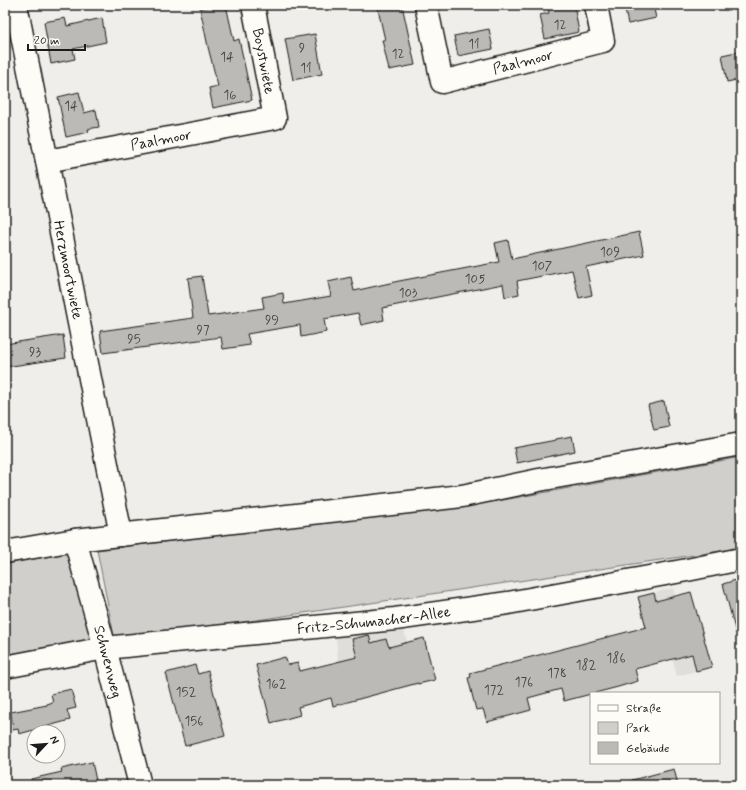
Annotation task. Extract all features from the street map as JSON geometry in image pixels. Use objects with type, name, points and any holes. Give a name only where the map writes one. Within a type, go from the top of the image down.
[{"type":"street","name":"Herzmoortwiete","points":[[16,5],[121,534]]},
{"type":"street","name":"Boystwiete","points":[[253,5],[275,118]]},
{"type":"street","name":"Paalmoor","points":[[426,5],[442,82],[603,41],[596,5]]},
{"type":"street","name":"Paalmoor","points":[[47,161],[275,118]]},
{"type":"street","points":[[5,552],[74,540],[121,534],[462,496],[576,473],[741,444]]},
{"type":"street","name":"Schwenweg","points":[[74,540],[105,648],[140,785]]},
{"type":"street","name":"Fritz-Schumacher-Allee","points":[[5,667],[105,648],[387,620],[493,605],[741,559]]},
{"type":"shaded area","points":[[673,588],[696,671],[677,676],[654,593]]},
{"type":"shaded area","points":[[404,631],[419,684],[349,702],[338,661],[336,637]]},
{"type":"green space","points":[[741,457],[741,548],[115,641],[97,550],[492,502]]},
{"type":"green space","points":[[68,553],[91,639],[5,655],[5,564]]},
{"type":"building","points":[[226,5],[234,41],[239,39],[252,100],[213,108],[209,88],[218,86],[200,8]]},
{"type":"building","points":[[377,5],[402,5],[415,65],[389,70],[382,40],[385,40]]},
{"type":"building","points":[[547,5],[574,5],[579,32],[545,39],[540,15],[549,13]]},
{"type":"building","points":[[624,5],[653,5],[656,18],[628,24]]},
{"type":"building","points":[[65,18],[67,26],[102,18],[106,42],[73,49],[75,59],[51,64],[44,22]]},
{"type":"building","points":[[489,29],[493,49],[458,56],[454,36]]},
{"type":"building","points":[[315,34],[322,74],[293,80],[285,39]]},
{"type":"building","points":[[741,51],[741,79],[727,82],[722,55]]},
{"type":"building","points":[[79,92],[84,113],[96,110],[99,127],[88,129],[89,132],[66,137],[58,97]]},
{"type":"building","points":[[639,232],[644,255],[586,267],[592,295],[579,298],[572,270],[517,281],[519,294],[505,297],[503,284],[382,308],[384,320],[361,325],[358,313],[324,319],[326,332],[301,337],[300,325],[247,334],[250,345],[223,349],[221,337],[103,353],[100,331],[193,318],[188,278],[202,276],[208,316],[264,308],[262,297],[283,293],[284,304],[331,296],[328,282],[351,277],[354,291],[499,262],[495,243],[508,240],[512,259]]},
{"type":"building","points":[[63,335],[66,358],[5,367],[5,344]]},
{"type":"building","points":[[664,401],[669,427],[654,430],[648,405]]},
{"type":"building","points":[[572,436],[575,451],[517,463],[514,448]]},
{"type":"building","points":[[739,579],[741,588],[741,632],[736,633],[723,584]]},
{"type":"building","points":[[691,592],[712,667],[696,671],[692,654],[635,669],[638,681],[618,687],[599,692],[590,692],[590,694],[564,701],[561,689],[528,698],[531,710],[487,722],[483,709],[476,710],[468,678],[471,677],[470,673],[646,627],[638,597],[654,593],[656,601]]},
{"type":"building","points":[[369,635],[371,643],[386,639],[389,647],[424,638],[435,680],[418,683],[333,706],[331,698],[298,707],[300,715],[271,723],[256,665],[285,657],[288,665],[298,663],[300,671],[357,657],[352,639]]},
{"type":"building","points":[[195,665],[198,674],[208,671],[225,736],[185,746],[166,673]]},
{"type":"building","points":[[71,689],[76,708],[67,710],[70,720],[55,724],[26,724],[26,732],[19,734],[18,729],[13,730],[11,712],[47,705],[53,702],[51,694]]},
{"type":"building","points":[[92,762],[97,785],[32,785],[31,779],[62,772],[61,769]]},
{"type":"building","points":[[674,769],[678,785],[633,785],[632,780]]}]
